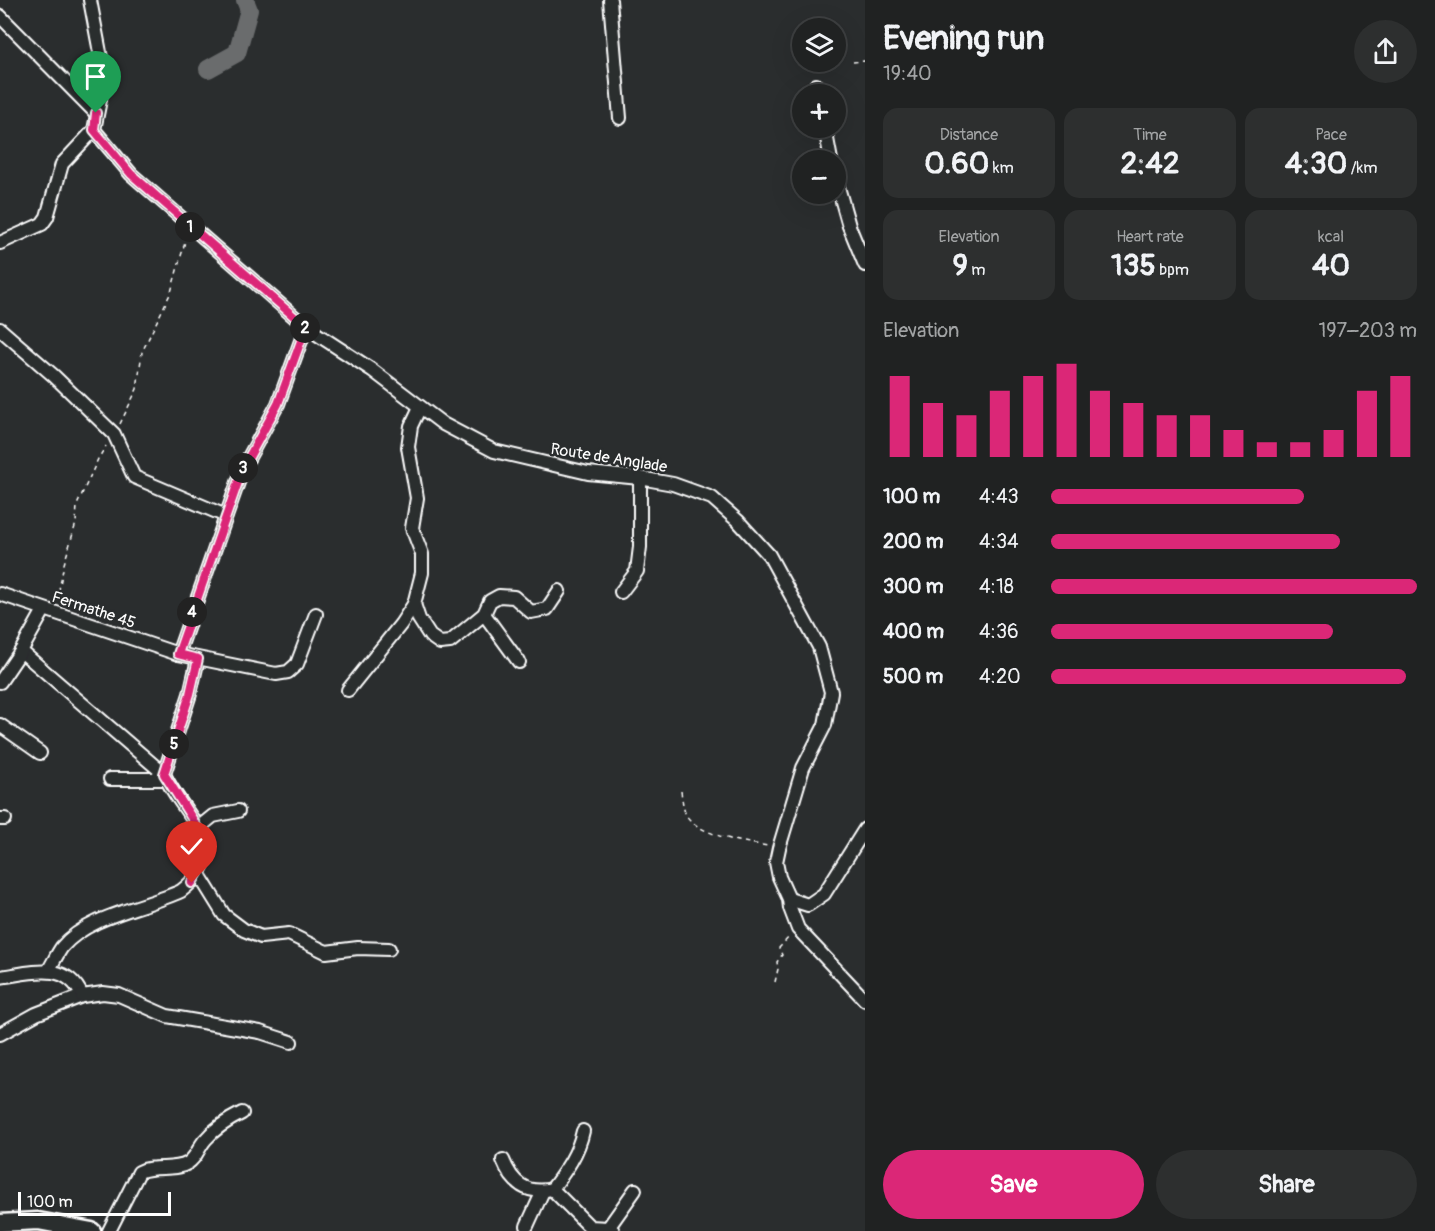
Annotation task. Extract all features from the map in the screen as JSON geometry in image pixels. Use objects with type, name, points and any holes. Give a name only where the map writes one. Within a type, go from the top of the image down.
[{"type":"main road","points":[[0,1223],[38,1221],[92,1231]]},
{"type":"street","points":[[0,243],[42,224],[47,217],[62,164],[94,130],[100,100],[102,63],[90,0]]},
{"type":"street","points":[[610,0],[620,118]]},
{"type":"street","points":[[0,16],[96,113]]},
{"type":"street","name":"Route de Anglade","points":[[94,130],[131,174],[306,327],[372,370],[443,424],[494,451],[588,473],[673,484],[712,498],[738,521],[769,555],[819,647],[831,692],[825,725],[803,768],[779,848],[777,870],[798,930],[865,1000]]},
{"type":"street","points":[[843,204],[865,265]]},
{"type":"street","points":[[178,654],[243,468],[278,404],[306,327]]},
{"type":"street","points":[[0,329],[54,375],[114,434],[134,477],[226,516]]},
{"type":"street","points":[[348,690],[401,624],[414,604],[422,573],[422,554],[412,528],[417,498],[408,447],[411,426],[420,407]]},
{"type":"street","points":[[621,592],[637,571],[640,547],[640,478]]},
{"type":"street","points":[[414,604],[419,619],[430,636],[440,643],[450,642],[484,614],[490,601],[499,596],[514,597],[531,612],[547,609],[560,591]]},
{"type":"street","name":"Fermathe 45","points":[[0,594],[178,654],[276,674],[288,672],[297,664],[315,614]]},
{"type":"street","points":[[0,682],[49,612]]},
{"type":"street","points":[[484,614],[502,642],[519,662]]},
{"type":"street","points":[[21,651],[165,777],[206,846],[206,856],[192,883],[181,891],[99,921],[78,932],[62,947],[48,971]]},
{"type":"street","points":[[165,777],[198,659]]},
{"type":"street","points":[[0,724],[40,753]]},
{"type":"street","points":[[110,779],[165,777]]},
{"type":"street","points":[[197,829],[213,816],[238,811]]},
{"type":"street","points":[[789,899],[808,905],[824,894],[865,829]]},
{"type":"street","points":[[198,873],[224,915],[244,930],[261,937],[289,934],[326,952],[358,948],[389,949]]},
{"type":"street","points":[[0,977],[48,971],[64,974],[78,987],[82,996]]},
{"type":"street","points":[[0,1034],[36,1014],[82,996],[103,993],[119,995],[167,1016],[260,1032],[291,1042]]},
{"type":"street","points":[[109,1231],[138,1172],[146,1168],[175,1167],[186,1164],[195,1157],[203,1142],[212,1132],[225,1121],[242,1113]]},
{"type":"street","points":[[527,1226],[547,1190],[571,1163],[580,1147],[583,1131]]},
{"type":"street","points":[[502,1160],[514,1181],[524,1188],[547,1190],[589,1229],[610,1230],[635,1190]]},
{"type":"path","points":[[852,62],[865,61]]},
{"type":"path","points":[[49,612],[76,523],[77,505],[98,459],[114,434],[137,389],[142,352],[171,292],[189,225]]},
{"type":"path","points":[[681,791],[686,814],[697,825],[720,836],[779,848]]},
{"type":"path","points":[[775,982],[777,962],[782,955],[781,945],[798,930]]},
{"type":"waterway","points":[[208,69],[237,53],[249,10],[245,0]]},
{"type":"route","points":[[96,113],[94,130],[131,174],[306,327],[278,404],[243,468],[178,654],[198,659],[193,684],[164,774],[193,820],[206,846],[206,856],[192,883]]}]
